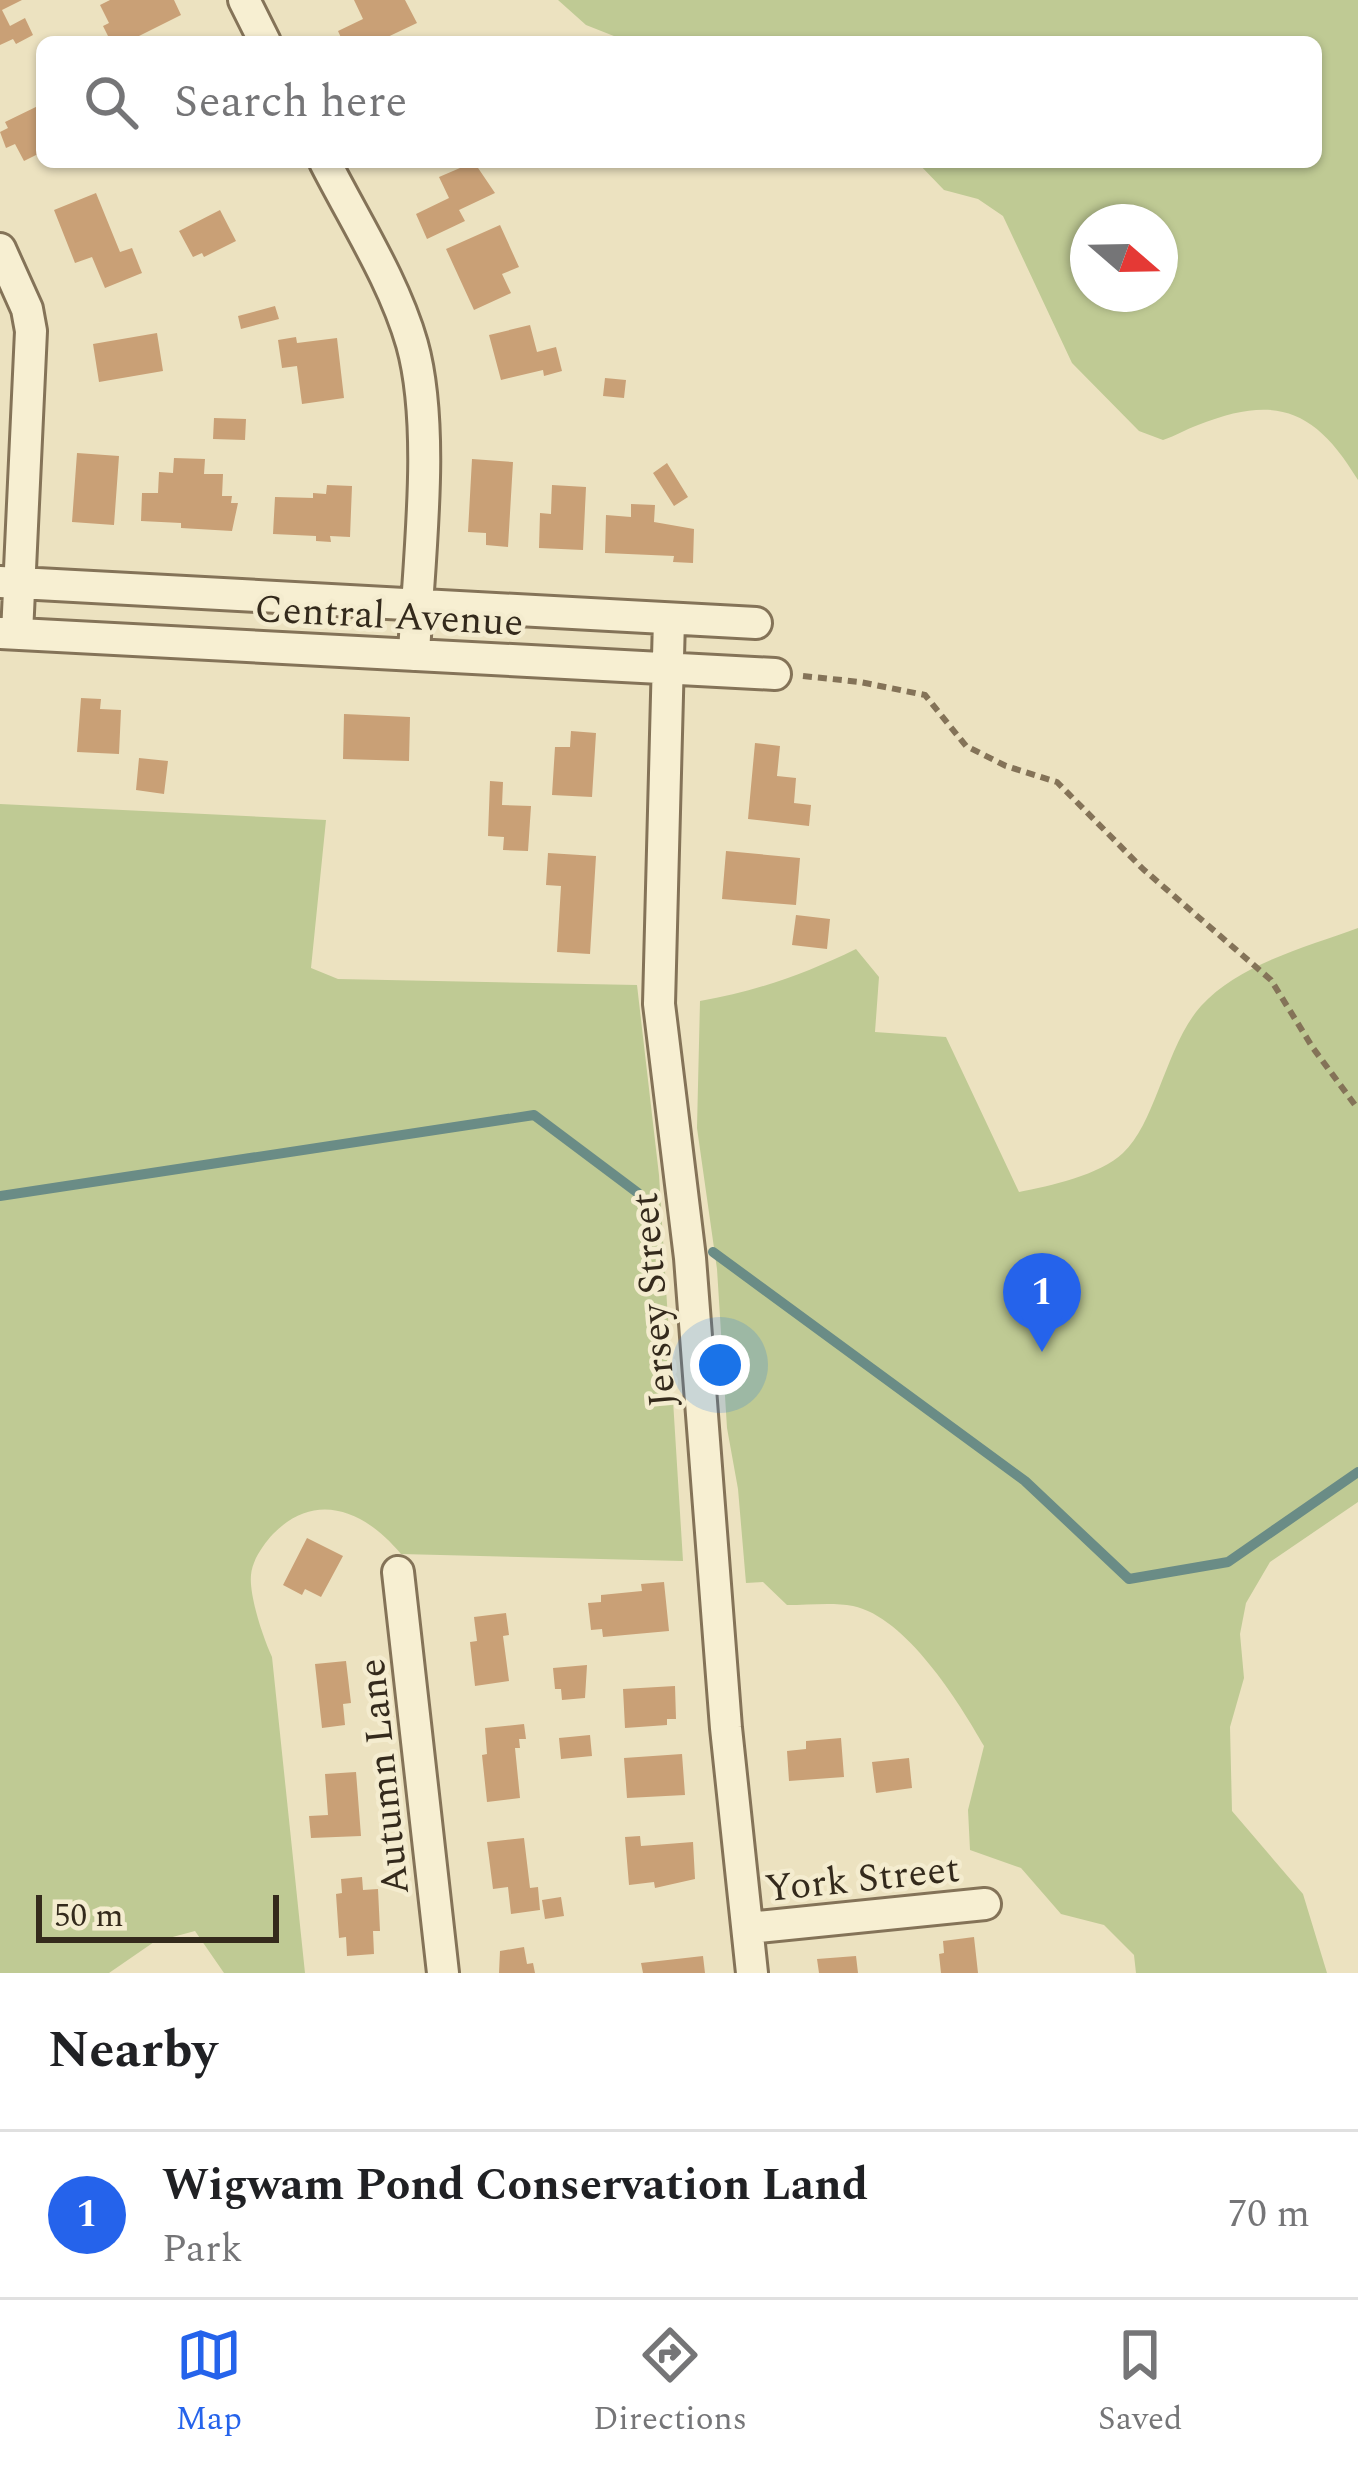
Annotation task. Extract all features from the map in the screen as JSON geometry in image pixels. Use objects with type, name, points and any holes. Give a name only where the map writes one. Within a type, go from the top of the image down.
[{"type":"street","points":[[244,0],[262,36]]},
{"type":"street","points":[[328,168],[396,304],[418,373],[423,445],[414,655]]},
{"type":"street","points":[[0,249],[27,309],[31,331],[9,634]]},
{"type":"street","name":"Central Avenue","points":[[10,582],[756,623]]},
{"type":"street","name":"Jersey Street","points":[[670,619],[659,1004],[690,1258],[725,1728],[752,1973]]},
{"type":"street","name":"Central Avenue","points":[[9,634],[775,674]]},
{"type":"street","name":"Autumn Lane","points":[[398,1572],[443,1973]]},
{"type":"street","name":"York Street","points":[[748,1928],[985,1904]]},
{"type":"path","points":[[775,674],[860,682],[925,695],[966,746],[1006,766],[1057,782],[1143,869],[1271,980],[1358,1109]]},
{"type":"green space","points":[[558,0],[1358,0],[1358,480],[1326,437],[1291,414],[1250,411],[1163,440],[1139,431],[1072,363],[1003,216],[978,199],[944,190],[923,168],[1322,168],[1322,36],[614,36],[586,25]]},
{"type":"green space","points":[[0,804],[326,820],[311,968],[338,979],[637,985],[659,1175],[683,1561],[401,1554],[357,1517],[324,1509],[290,1520],[273,1534],[256,1558],[251,1584],[272,1657],[305,1973],[224,1973],[195,1931],[154,1942],[109,1973],[0,1973]]},
{"type":"green space","points":[[1358,928],[1358,1502],[1270,1562],[1246,1603],[1240,1634],[1244,1678],[1230,1727],[1232,1811],[1303,1894],[1327,1973],[1136,1973],[1134,1955],[1104,1925],[1061,1914],[1021,1868],[970,1850],[968,1810],[984,1746],[946,1685],[911,1644],[873,1613],[853,1606],[787,1605],[763,1582],[746,1583],[727,1428],[717,1269],[697,1128],[700,1001],[780,981],[856,949],[879,977],[875,1032],[946,1037],[1019,1192],[1088,1173],[1123,1153],[1144,1123],[1189,1022],[1217,991],[1275,958]]},
{"type":"building","points":[[0,0],[22,0],[2,10],[10,26],[25,18],[33,35],[16,44],[13,39],[0,45]]},
{"type":"building","points":[[110,0],[174,0],[181,15],[139,36],[108,36],[103,26],[109,23],[100,5]]},
{"type":"building","points":[[354,0],[405,0],[417,23],[390,36],[340,36],[338,31],[363,19]]},
{"type":"building","points":[[36,107],[36,155],[24,161],[15,144],[6,148],[0,132],[8,128],[5,122]]},
{"type":"building","points":[[460,168],[478,168],[495,193],[459,210],[465,221],[427,239],[416,214],[449,198],[439,177]]},
{"type":"building","points":[[96,193],[120,252],[132,248],[142,273],[105,288],[92,257],[75,263],[54,210]]},
{"type":"building","points":[[220,210],[236,241],[204,257],[202,253],[193,257],[179,231]]},
{"type":"building","points":[[500,225],[519,267],[502,274],[511,293],[474,310],[446,249]]},
{"type":"building","points":[[275,306],[279,319],[241,329],[238,316]]},
{"type":"building","points":[[530,325],[537,352],[556,347],[562,371],[544,376],[543,370],[501,380],[489,335]]},
{"type":"building","points":[[157,333],[163,371],[99,382],[93,344]]},
{"type":"building","points":[[296,337],[297,343],[337,338],[344,398],[302,404],[297,366],[282,368],[278,340]]},
{"type":"building","points":[[605,378],[626,380],[624,398],[603,396]]},
{"type":"building","points":[[214,418],[246,419],[245,440],[213,439]]},
{"type":"building","points":[[77,453],[119,456],[114,525],[72,522]]},
{"type":"building","points":[[174,458],[205,459],[204,474],[223,474],[222,496],[232,496],[231,503],[238,503],[232,531],[141,521],[142,493],[158,493],[159,472],[173,473]]},
{"type":"building","points":[[472,459],[513,462],[508,547],[486,545],[486,533],[468,532]]},
{"type":"building","points":[[667,463],[688,497],[674,506],[653,473]]},
{"type":"building","points":[[327,485],[352,486],[350,537],[330,536],[331,542],[316,541],[316,536],[273,534],[275,497],[313,498],[313,493],[326,494]]},
{"type":"building","points":[[552,485],[586,487],[583,550],[539,548],[540,513],[551,514]]},
{"type":"building","points":[[631,504],[655,505],[654,522],[694,529],[693,563],[673,562],[674,556],[605,553],[606,515],[631,517]]},
{"type":"building","points":[[81,698],[101,699],[100,709],[121,710],[119,754],[77,752]]},
{"type":"building","points":[[344,714],[410,717],[409,761],[343,759]]},
{"type":"building","points":[[571,731],[596,733],[592,797],[552,795],[555,747],[570,747]]},
{"type":"building","points":[[755,743],[780,746],[777,776],[796,778],[794,803],[811,805],[809,826],[748,819]]},
{"type":"building","points":[[139,758],[168,761],[164,794],[136,790]]},
{"type":"building","points":[[490,781],[503,782],[502,805],[531,806],[528,851],[503,850],[504,837],[488,836]]},
{"type":"building","points":[[726,851],[800,858],[796,905],[722,899]]},
{"type":"building","points":[[548,853],[596,856],[590,954],[557,952],[561,886],[546,885]]},
{"type":"building","points":[[796,915],[830,919],[827,949],[792,945]]},
{"type":"building","points":[[307,1538],[343,1556],[321,1597],[305,1589],[302,1595],[283,1585]]},
{"type":"building","points":[[664,1582],[669,1631],[603,1637],[602,1629],[591,1630],[588,1603],[601,1602],[601,1595],[642,1591],[641,1584]]},
{"type":"building","points":[[506,1613],[509,1635],[503,1636],[509,1681],[475,1686],[470,1642],[477,1641],[474,1617]]},
{"type":"building","points":[[346,1661],[351,1703],[343,1704],[345,1725],[322,1728],[315,1664]]},
{"type":"building","points":[[587,1665],[585,1698],[562,1700],[561,1689],[555,1689],[553,1668]]},
{"type":"building","points":[[675,1686],[676,1719],[667,1719],[667,1725],[625,1728],[623,1689]]},
{"type":"building","points":[[524,1724],[526,1739],[519,1739],[520,1748],[515,1748],[520,1798],[487,1802],[482,1755],[487,1754],[485,1728]]},
{"type":"building","points":[[590,1735],[592,1756],[561,1759],[559,1738]]},
{"type":"building","points":[[841,1738],[844,1777],[789,1781],[787,1751],[806,1749],[806,1741]]},
{"type":"building","points":[[682,1754],[685,1795],[627,1798],[624,1758]]},
{"type":"building","points":[[909,1758],[912,1788],[876,1793],[872,1762]]},
{"type":"building","points":[[356,1772],[361,1836],[311,1838],[309,1816],[328,1815],[325,1774]]},
{"type":"building","points":[[640,1836],[641,1846],[693,1842],[695,1879],[655,1888],[654,1882],[629,1885],[625,1837]]},
{"type":"building","points":[[524,1838],[530,1888],[538,1887],[540,1910],[511,1914],[508,1887],[493,1889],[487,1842]]},
{"type":"building","points":[[362,1877],[363,1890],[378,1889],[380,1931],[373,1931],[374,1954],[347,1956],[346,1937],[339,1938],[336,1894],[342,1893],[341,1879]]},
{"type":"building","points":[[561,1897],[564,1916],[545,1919],[542,1900]]},
{"type":"building","points":[[974,1937],[978,1973],[941,1973],[943,1941]]},
{"type":"building","points":[[524,1947],[527,1964],[533,1963],[535,1973],[499,1973],[500,1951]]},
{"type":"building","points":[[703,1956],[705,1973],[643,1973],[641,1963]]},
{"type":"building","points":[[856,1956],[858,1973],[819,1973],[817,1959]]},
{"type":"waterway","points":[[0,1196],[534,1115],[638,1193]]},
{"type":"waterway","points":[[713,1252],[1025,1481],[1129,1579],[1228,1562],[1358,1472]]},
{"type":"place","name":"Wigwam Pond Conservation Land","points":[[1042,1352]]}]
